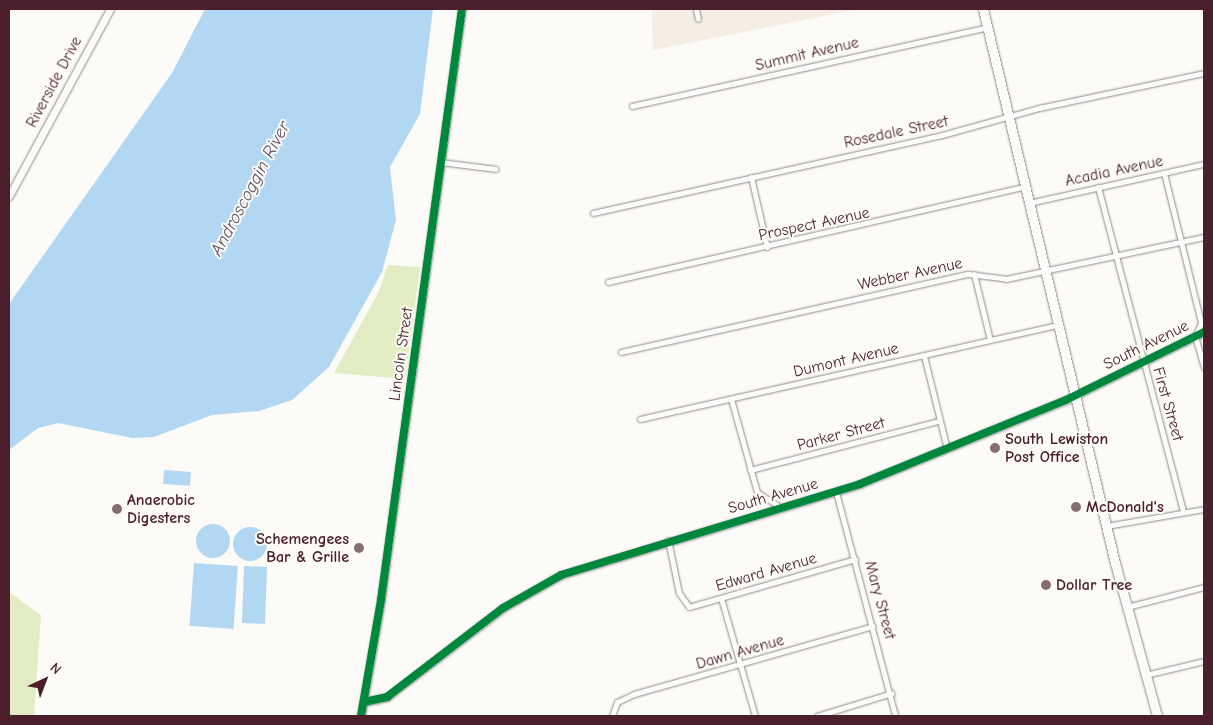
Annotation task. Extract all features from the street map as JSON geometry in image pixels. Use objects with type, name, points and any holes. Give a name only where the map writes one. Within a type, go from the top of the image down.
[{"type":"highway","points":[[983,9],[1106,526],[1126,607],[1157,716]]},
{"type":"street","name":"Riverside Drive","points":[[9,196],[110,9]]},
{"type":"street","name":"Lincoln Street","points":[[361,716],[462,9]]},
{"type":"street","points":[[696,9],[698,19]]},
{"type":"street","name":"Summit Avenue","points":[[632,106],[987,27]]},
{"type":"street","name":"Rosedale Street","points":[[593,213],[1008,117],[1204,74]]},
{"type":"street","points":[[441,162],[496,169]]},
{"type":"street","name":"Acadia Avenue","points":[[1028,203],[1204,164]]},
{"type":"street","points":[[1164,173],[1201,323],[1195,336],[1204,368]]},
{"type":"street","points":[[751,177],[767,247]]},
{"type":"street","name":"First Street","points":[[1098,186],[1114,256],[1183,512]]},
{"type":"street","name":"Prospect Avenue","points":[[608,282],[1024,187]]},
{"type":"street","name":"Webber Avenue","points":[[621,352],[974,274],[1006,279],[1204,237]]},
{"type":"street","points":[[974,274],[990,340]]},
{"type":"street","name":"Dumont Avenue","points":[[640,419],[1058,325]]},
{"type":"street","name":"South Avenue","points":[[364,702],[387,697],[481,624],[543,584],[580,567],[668,539],[836,492],[947,449],[1075,395],[1204,332]]},
{"type":"street","points":[[924,356],[938,421],[947,449]]},
{"type":"street","points":[[731,399],[757,492],[782,508]]},
{"type":"street","name":"Parker Street","points":[[750,470],[938,421]]},
{"type":"street","name":"Mary Street","points":[[836,492],[892,694],[895,716]]},
{"type":"street","points":[[1106,526],[1204,508]]},
{"type":"street","name":"Edward Avenue","points":[[668,539],[684,605],[721,598],[855,559]]},
{"type":"street","points":[[1126,607],[1204,587]]},
{"type":"street","points":[[721,598],[755,716]]},
{"type":"street","name":"Dawn Avenue","points":[[612,716],[616,704],[739,664],[873,626]]},
{"type":"street","points":[[1145,675],[1204,661]]},
{"type":"street","points":[[817,716],[892,694]]},
{"type":"shaded area","points":[[652,9],[859,9],[653,50]]},
{"type":"green space","points":[[388,265],[420,267],[405,379],[334,373],[378,293]]},
{"type":"green space","points":[[9,592],[41,615],[34,716],[9,716]]},
{"type":"water","name":"Androscoggin River","points":[[205,9],[433,9],[420,114],[390,167],[396,220],[382,272],[329,367],[292,400],[259,411],[212,415],[154,437],[132,438],[58,423],[38,428],[9,450],[9,304],[172,73]]},
{"type":"water","points":[[164,470],[191,472],[190,486],[163,484]]},
{"type":"water","points":[[213,524],[220,525],[225,529],[229,534],[229,548],[225,553],[220,557],[213,558],[206,557],[201,553],[197,548],[196,541],[197,534],[201,529],[206,525]]},
{"type":"water","points":[[250,527],[257,528],[262,532],[266,537],[266,551],[262,556],[257,560],[250,561],[243,560],[238,556],[234,551],[233,544],[234,537],[238,532],[243,528]]},
{"type":"water","points":[[194,563],[238,566],[233,629],[190,626]]},
{"type":"water","points":[[244,566],[267,567],[265,624],[242,623]]},
{"type":"cycle path","points":[[361,716],[381,600],[462,9]]},
{"type":"cycle path","points":[[364,702],[387,697],[503,608],[561,575],[860,484],[1066,400],[1204,332]]},
{"type":"place","name":"South Lewiston Post Office","points":[[995,448]]},
{"type":"place","name":"McDonald's","points":[[1076,507]]},
{"type":"place","name":"Anaerobic Digesters","points":[[117,509]]},
{"type":"place","name":"Schemengees Bar & Grille","points":[[359,548]]},
{"type":"place","name":"Dollar Tree","points":[[1046,585]]}]
